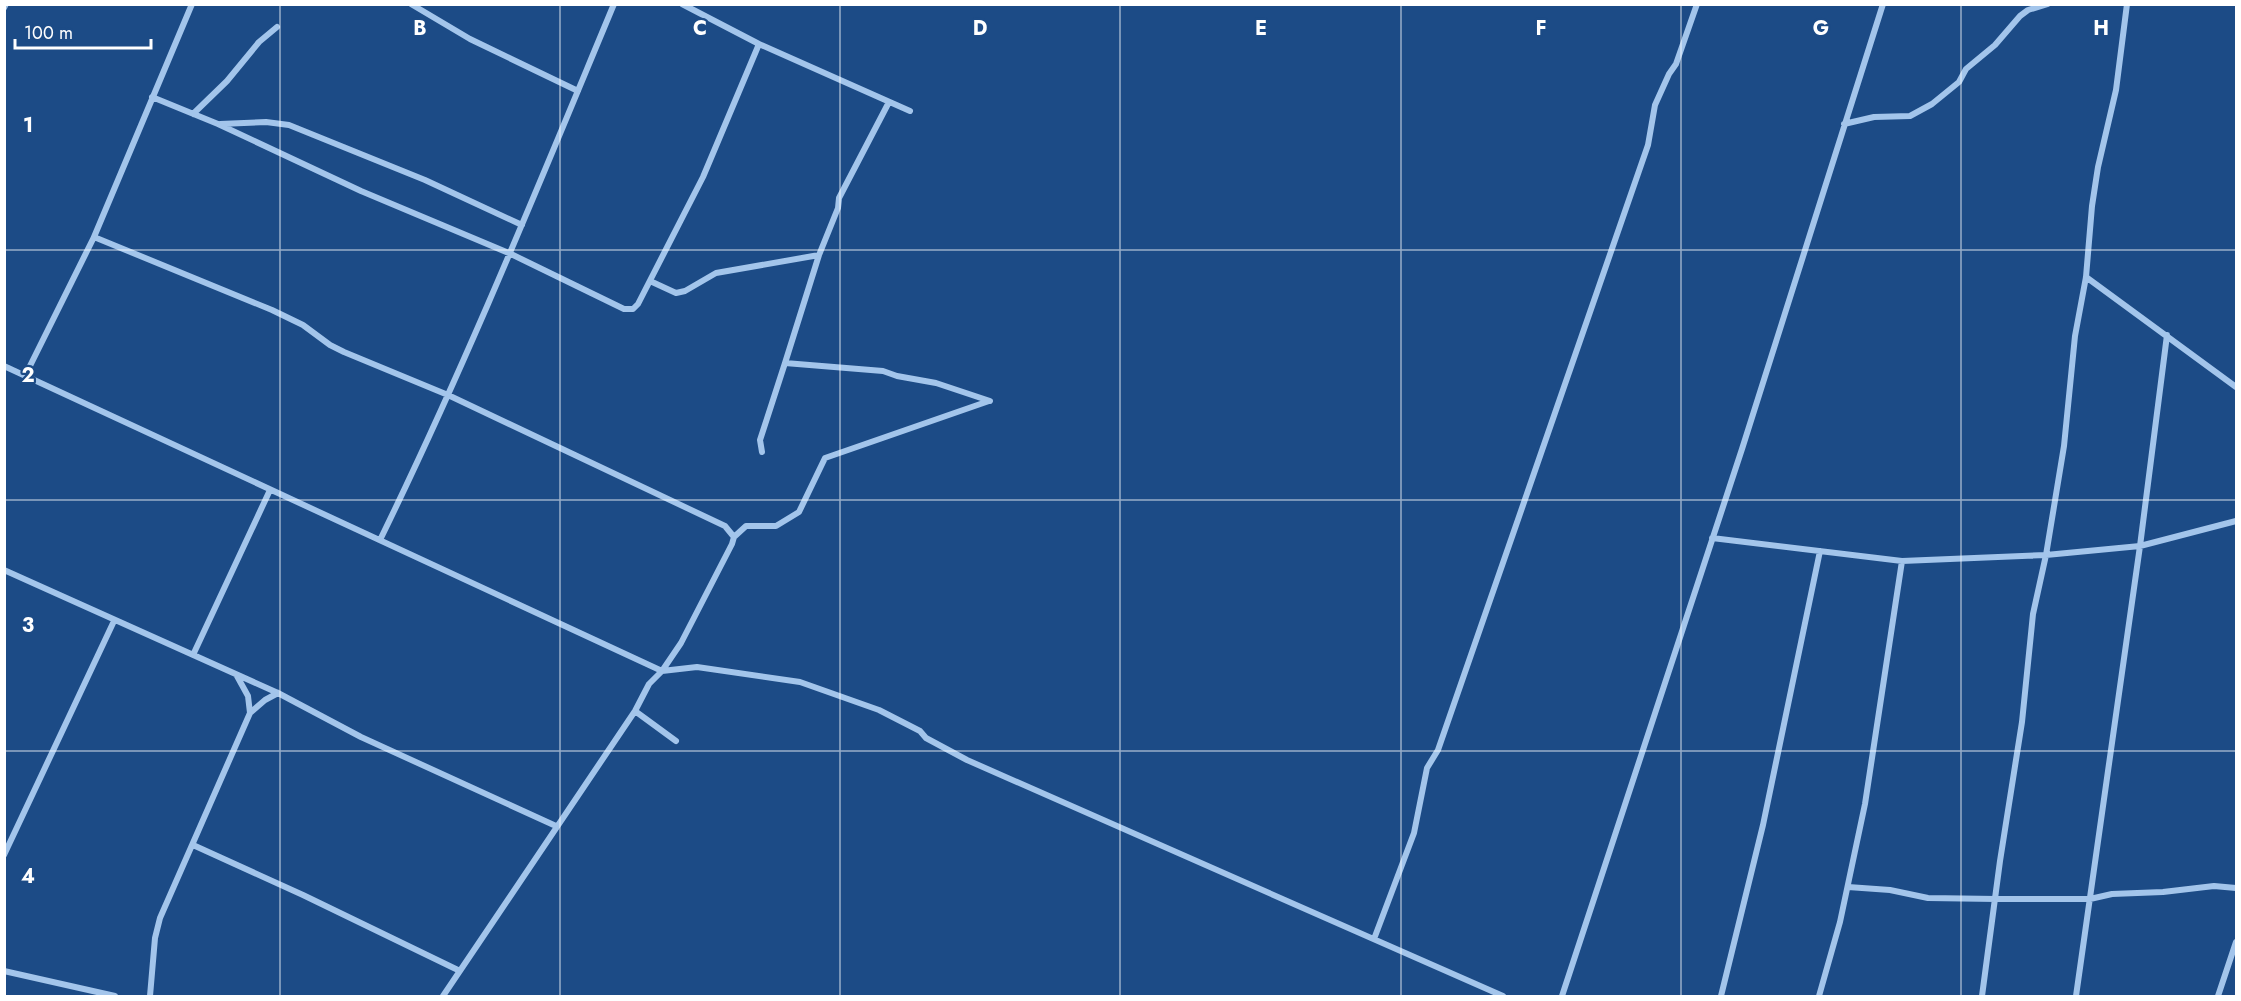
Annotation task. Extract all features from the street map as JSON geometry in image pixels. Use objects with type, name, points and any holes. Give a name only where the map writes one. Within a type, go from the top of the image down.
[{"type":"street","points":[[25,375],[94,237],[192,4]]},
{"type":"street","points":[[411,4],[470,39],[578,91]]},
{"type":"street","points":[[381,540],[511,254],[614,4]]},
{"type":"street","points":[[682,4],[759,44],[910,111]]},
{"type":"street","points":[[1374,939],[1414,833],[1427,768],[1438,750],[1648,145],[1655,105],[1676,64],[1697,4]]},
{"type":"street","points":[[1562,996],[1712,538],[1882,4]]},
{"type":"street","points":[[1844,124],[1874,117],[1910,116],[1932,104],[1959,82],[1966,69],[1995,45],[2020,16],[2028,10],[2048,4]]},
{"type":"street","points":[[1982,996],[2022,722],[2033,614],[2046,555],[2064,446],[2075,336],[2086,277],[2092,206],[2098,167],[2116,90],[2127,8],[2121,4]]},
{"type":"street","points":[[192,114],[222,87],[267,33],[277,27]]},
{"type":"street","points":[[152,97],[218,124],[362,191],[511,254],[624,309],[633,309],[638,304],[703,177],[759,44]]},
{"type":"street","points":[[762,452],[760,440],[819,255],[838,208],[841,193],[889,102]]},
{"type":"street","points":[[218,124],[266,122],[289,125],[425,180],[522,225]]},
{"type":"street","points":[[94,237],[272,310],[303,325],[330,345],[344,352],[448,395],[725,526],[734,537]]},
{"type":"street","points":[[650,281],[676,293],[685,291],[716,273],[819,255]]},
{"type":"street","points":[[2086,277],[2236,387]]},
{"type":"street","points":[[2076,996],[2140,546],[2167,335]]},
{"type":"street","points":[[443,996],[635,711],[649,684],[681,643],[734,537],[746,526],[776,526],[787,517],[799,512],[825,458],[990,401],[936,383],[883,371],[785,363]]},
{"type":"street","points":[[4,366],[662,670],[697,667],[800,682],[836,693],[879,710],[920,731],[926,738],[967,760],[1503,996]]},
{"type":"street","points":[[193,655],[270,490]]},
{"type":"street","points":[[1712,538],[1902,561],[2046,555],[2140,546],[2236,521]]},
{"type":"street","points":[[1721,996],[1763,825],[1820,551]]},
{"type":"street","points":[[1819,996],[1840,922],[1865,804],[1902,561]]},
{"type":"street","points":[[4,570],[278,693],[361,737],[556,826]]},
{"type":"street","points":[[4,855],[114,621]]},
{"type":"street","points":[[236,675],[248,696],[250,714]]},
{"type":"street","points":[[150,996],[155,938],[160,918],[250,714],[278,693]]},
{"type":"street","points":[[635,711],[676,741]]},
{"type":"street","points":[[193,845],[460,971]]},
{"type":"street","points":[[1848,887],[1890,890],[1928,898],[1996,899],[2090,899],[2112,894],[2163,892],[2214,886],[2236,888]]},
{"type":"street","points":[[2218,996],[2236,942]]},
{"type":"street","points":[[4,971],[115,996]]}]
